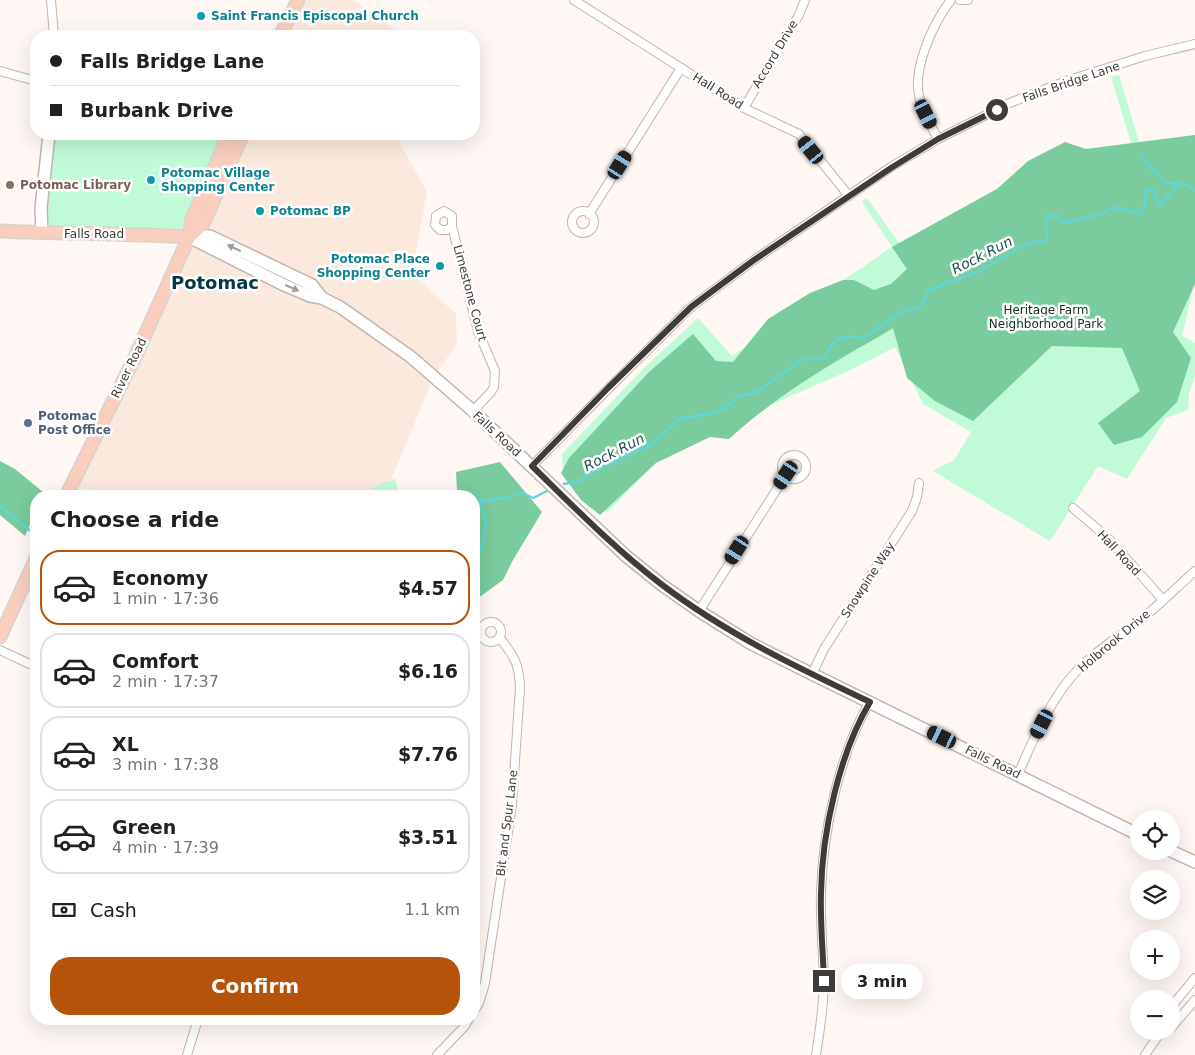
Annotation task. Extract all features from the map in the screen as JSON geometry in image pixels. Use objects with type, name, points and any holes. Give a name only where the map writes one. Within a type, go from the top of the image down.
[{"type":"main road","points":[[283,30],[298,0]]},
{"type":"main road","points":[[42,233],[41,208],[48,140]]},
{"type":"main road","name":"River Road","points":[[69,490],[135,357],[189,238],[192,220],[226,140]]},
{"type":"main road","name":"River Road","points":[[189,238],[203,224],[240,140]]},
{"type":"main road","name":"Falls Road","points":[[0,231],[129,234],[189,238],[284,285],[310,296],[322,298],[340,307],[411,357],[473,411],[626,556],[699,611],[750,642],[812,674],[1130,830]]},
{"type":"main road","points":[[0,637],[30,571]]},
{"type":"main road","points":[[1180,855],[1195,862]]},
{"type":"street","points":[[51,0],[54,30]]},
{"type":"street","name":"Hall Road","points":[[574,0],[744,108],[799,134],[849,196]]},
{"type":"street","name":"Accord Drive","points":[[744,108],[799,15],[805,0]]},
{"type":"street","points":[[938,139],[920,101],[917,86],[918,72],[921,58],[942,11],[951,0]]},
{"type":"street","points":[[960,0],[968,0]]},
{"type":"street","name":"Falls Bridge Lane","points":[[532,466],[691,307],[754,260],[891,168],[938,139],[1012,102],[1069,80],[1145,56],[1195,44]]},
{"type":"street","points":[[589,214],[681,68]]},
{"type":"street","points":[[0,71],[30,79]]},
{"type":"street","name":"Limestone Court","points":[[452,226],[478,331],[495,371],[494,387],[473,411]]},
{"type":"street","points":[[699,611],[786,475]]},
{"type":"street","name":"Snowpine Way","points":[[812,674],[824,649],[912,511],[919,483]]},
{"type":"street","name":"Hall Road","points":[[1074,508],[1109,539],[1163,600]]},
{"type":"street","name":"Holbrook Drive","points":[[1018,775],[1042,724],[1073,675],[1099,650],[1139,621],[1195,571]]},
{"type":"street","name":"Bit and Spur Lane","points":[[480,999],[512,805],[520,688],[519,671],[515,659],[500,638]]},
{"type":"street","points":[[0,650],[30,664]]},
{"type":"street","points":[[816,1055],[823,1013],[824,981],[821,892],[826,832],[844,765],[861,718],[870,702]]},
{"type":"street","points":[[1180,996],[1195,978]]},
{"type":"street","points":[[1180,1018],[1195,1000]]},
{"type":"street","points":[[187,1055],[196,1025]]},
{"type":"street","points":[[437,1055],[465,1025]]},
{"type":"street","points":[[1145,1055],[1155,1040]]},
{"type":"shaded area","points":[[298,0],[353,0],[396,30],[283,30]]},
{"type":"shaded area","points":[[238,140],[398,140],[427,192],[412,273],[456,314],[457,344],[434,377],[387,490],[68,490]]},
{"type":"green space","name":"Heritage Farm Neighborhood Park","points":[[1119,75],[1139,142],[1195,135],[1195,279],[1182,336],[1195,343],[1195,376],[1189,393],[1188,410],[1166,418],[1127,479],[1098,466],[1050,541],[933,471],[954,460],[971,432],[923,404],[895,347],[848,371],[668,450],[607,513],[563,469],[562,454],[645,367],[698,318],[732,356],[892,247],[862,202],[867,198],[899,243],[1061,153],[1131,143],[1111,77]]},
{"type":"green space","name":"Heritage Farm Neighborhood Park","points":[[1195,135],[1195,284],[1173,332],[1191,358],[1177,402],[1142,437],[1114,445],[1098,423],[1140,391],[1122,348],[1052,346],[973,421],[935,401],[907,378],[893,328],[796,387],[729,439],[710,437],[656,463],[600,515],[581,500],[561,473],[569,458],[649,372],[693,334],[716,361],[733,362],[768,319],[810,293],[843,280],[854,280],[874,290],[891,284],[907,269],[892,247],[997,189],[1028,161],[1065,142],[1086,149]]},
{"type":"green space","points":[[49,140],[238,140],[189,237],[42,233]]},
{"type":"green space","points":[[0,461],[15,469],[41,490],[30,490],[30,524],[25,536],[0,515]]},
{"type":"green space","points":[[500,462],[542,512],[503,580],[480,597],[480,490],[457,490],[456,472]]},
{"type":"green space","points":[[395,479],[398,490],[368,490]]},
{"type":"waterway","points":[[1140,155],[1154,172],[1160,175],[1164,182],[1178,184]]},
{"type":"waterway","name":"Rock Run","points":[[564,484],[579,481],[591,473],[653,443],[681,418],[708,414],[726,408],[737,397],[757,392],[804,358],[825,358],[832,345],[840,338],[850,336],[864,338],[900,313],[920,307],[929,290],[980,271],[1020,247],[1047,239],[1046,216],[1058,216],[1064,223],[1101,214],[1117,207],[1141,214],[1145,204],[1146,190],[1153,190],[1158,204],[1161,205],[1179,184],[1189,186],[1195,191]]},
{"type":"waterway","name":"Rock Run","points":[[480,501],[511,497],[521,492],[533,498],[547,491]]},
{"type":"waterway","points":[[480,504],[484,500]]},
{"type":"waterway","points":[[480,504],[486,521],[484,538],[480,549]]},
{"type":"waterway","name":"Rock Run","points":[[0,506],[29,530]]},
{"type":"place","name":"Saint Francis Episcopal Church","points":[[201,16]]},
{"type":"place","name":"Potomac Village Shopping Center","points":[[151,180]]},
{"type":"place","name":"Potomac Library","points":[[10,185]]},
{"type":"place","name":"Potomac BP","points":[[260,211]]},
{"type":"place","name":"Potomac Place Shopping Center","points":[[440,266]]},
{"type":"place","name":"Potomac Post Office","points":[[28,423]]},
{"type":"district","name":"Potomac","points":[[215,283]]},
{"type":"route","points":[[824,981],[821,892],[826,832],[844,765],[861,718],[870,702],[750,642],[699,611],[626,556],[532,466],[691,307],[754,260],[891,168],[938,139],[997,110]]}]
